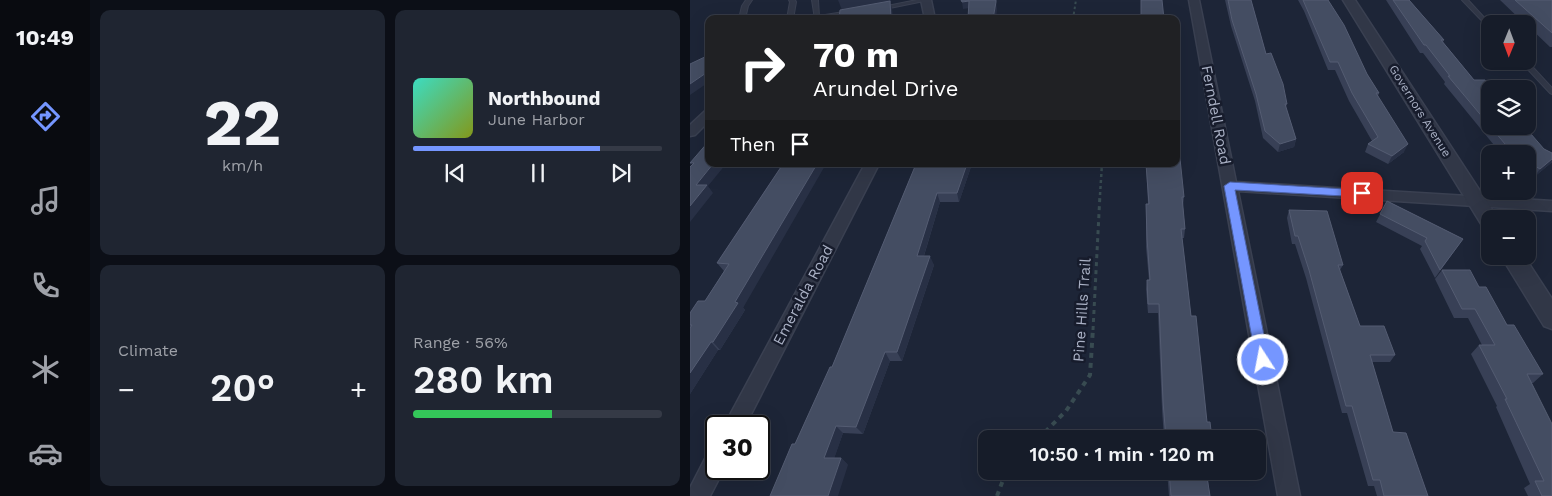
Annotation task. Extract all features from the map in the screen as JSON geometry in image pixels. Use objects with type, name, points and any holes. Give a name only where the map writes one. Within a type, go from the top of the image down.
[{"type":"street","points":[[926,0],[929,15]]},
{"type":"street","name":"Ferndell Road","points":[[1194,0],[1289,496]]},
{"type":"street","name":"Governors Avenue","points":[[1349,0],[1482,210]]},
{"type":"street","points":[[690,132],[705,118]]},
{"type":"street","name":"Emeralda Road","points":[[740,415],[870,167]]},
{"type":"street","points":[[1230,186],[1552,206]]},
{"type":"street","points":[[1518,265],[1552,319]]},
{"type":"street","points":[[698,496],[706,480]]},
{"type":"lane","points":[[743,15],[749,0]]},
{"type":"lane","points":[[791,15],[792,0]]},
{"type":"lane","points":[[815,0],[817,15]]},
{"type":"lane","points":[[872,9],[926,0]]},
{"type":"lane","points":[[1465,0],[1481,17]]},
{"type":"lane","points":[[835,15],[853,12]]},
{"type":"lane","points":[[1531,70],[1552,92]]},
{"type":"path","points":[[1074,15],[1076,0]]},
{"type":"path","name":"Pine Hills Trail","points":[[1047,430],[1066,411],[1090,375],[1102,167]]},
{"type":"path","points":[[997,496],[1003,480]]},
{"type":"building","points":[[961,0],[996,0],[994,15],[968,15],[969,1],[962,2]]},
{"type":"building","points":[[1141,0],[1162,0],[1164,15],[1141,15]]},
{"type":"building","points":[[1228,0],[1251,0],[1266,54],[1271,53],[1283,84],[1287,104],[1285,104],[1296,139],[1280,144],[1265,131],[1256,94],[1232,20]]},
{"type":"building","points":[[1303,0],[1328,0],[1344,25],[1367,74],[1379,93],[1376,93],[1408,144],[1392,156],[1368,144],[1378,137],[1352,93],[1338,62],[1330,62]]},
{"type":"building","points":[[1393,0],[1409,0],[1444,40],[1441,40],[1474,80],[1481,80],[1481,115],[1448,76],[1450,76],[1426,45],[1424,45]]},
{"type":"building","points":[[1515,0],[1552,0],[1552,33],[1536,19],[1536,15],[1532,15]]},
{"type":"building","points":[[890,1],[891,15],[839,15],[840,10]]},
{"type":"building","points":[[705,57],[705,74],[690,84],[690,64]]},
{"type":"building","points":[[1497,135],[1532,135],[1544,149],[1552,153],[1552,159],[1540,169],[1536,167],[1536,145],[1504,145],[1505,144]]},
{"type":"building","points":[[705,146],[705,167],[711,167],[696,185],[707,185],[690,206],[690,167],[694,163],[690,163]]},
{"type":"building","points":[[1180,159],[1185,229],[1181,229],[1191,316],[1196,316],[1207,422],[1210,422],[1211,430],[1165,430],[1159,304],[1148,304],[1147,280],[1150,280],[1146,204],[1149,204],[1146,167],[1180,167]]},
{"type":"building","points":[[781,167],[815,167],[735,302],[738,303],[690,373],[690,328],[692,325],[690,325],[690,313],[698,301],[705,301],[729,264],[717,263]]},
{"type":"building","points":[[915,167],[966,167],[957,193],[937,193],[917,256],[930,256],[897,352],[885,352],[856,427],[836,426],[824,458],[841,458],[828,496],[770,496],[792,444],[795,444],[830,367],[832,367]]},
{"type":"building","points":[[1387,201],[1463,239],[1440,270],[1425,241],[1427,238],[1380,214]]},
{"type":"building","points":[[1289,210],[1327,211],[1343,265],[1338,265],[1360,326],[1384,326],[1395,355],[1370,355],[1393,432],[1406,433],[1428,496],[1384,496],[1380,480],[1373,480],[1352,406],[1346,406],[1309,270],[1298,236],[1295,236]]},
{"type":"building","points":[[1442,270],[1470,270],[1479,287],[1486,287],[1507,325],[1514,325],[1543,374],[1527,374],[1552,424],[1552,496],[1542,496],[1535,481],[1544,481],[1505,399],[1507,399],[1479,345],[1495,345],[1475,309],[1462,309]]},
{"type":"building","points":[[1170,480],[1207,480],[1210,496],[1171,496]]},
{"type":"route","points":[[1263,360],[1230,186],[1362,193]]}]
